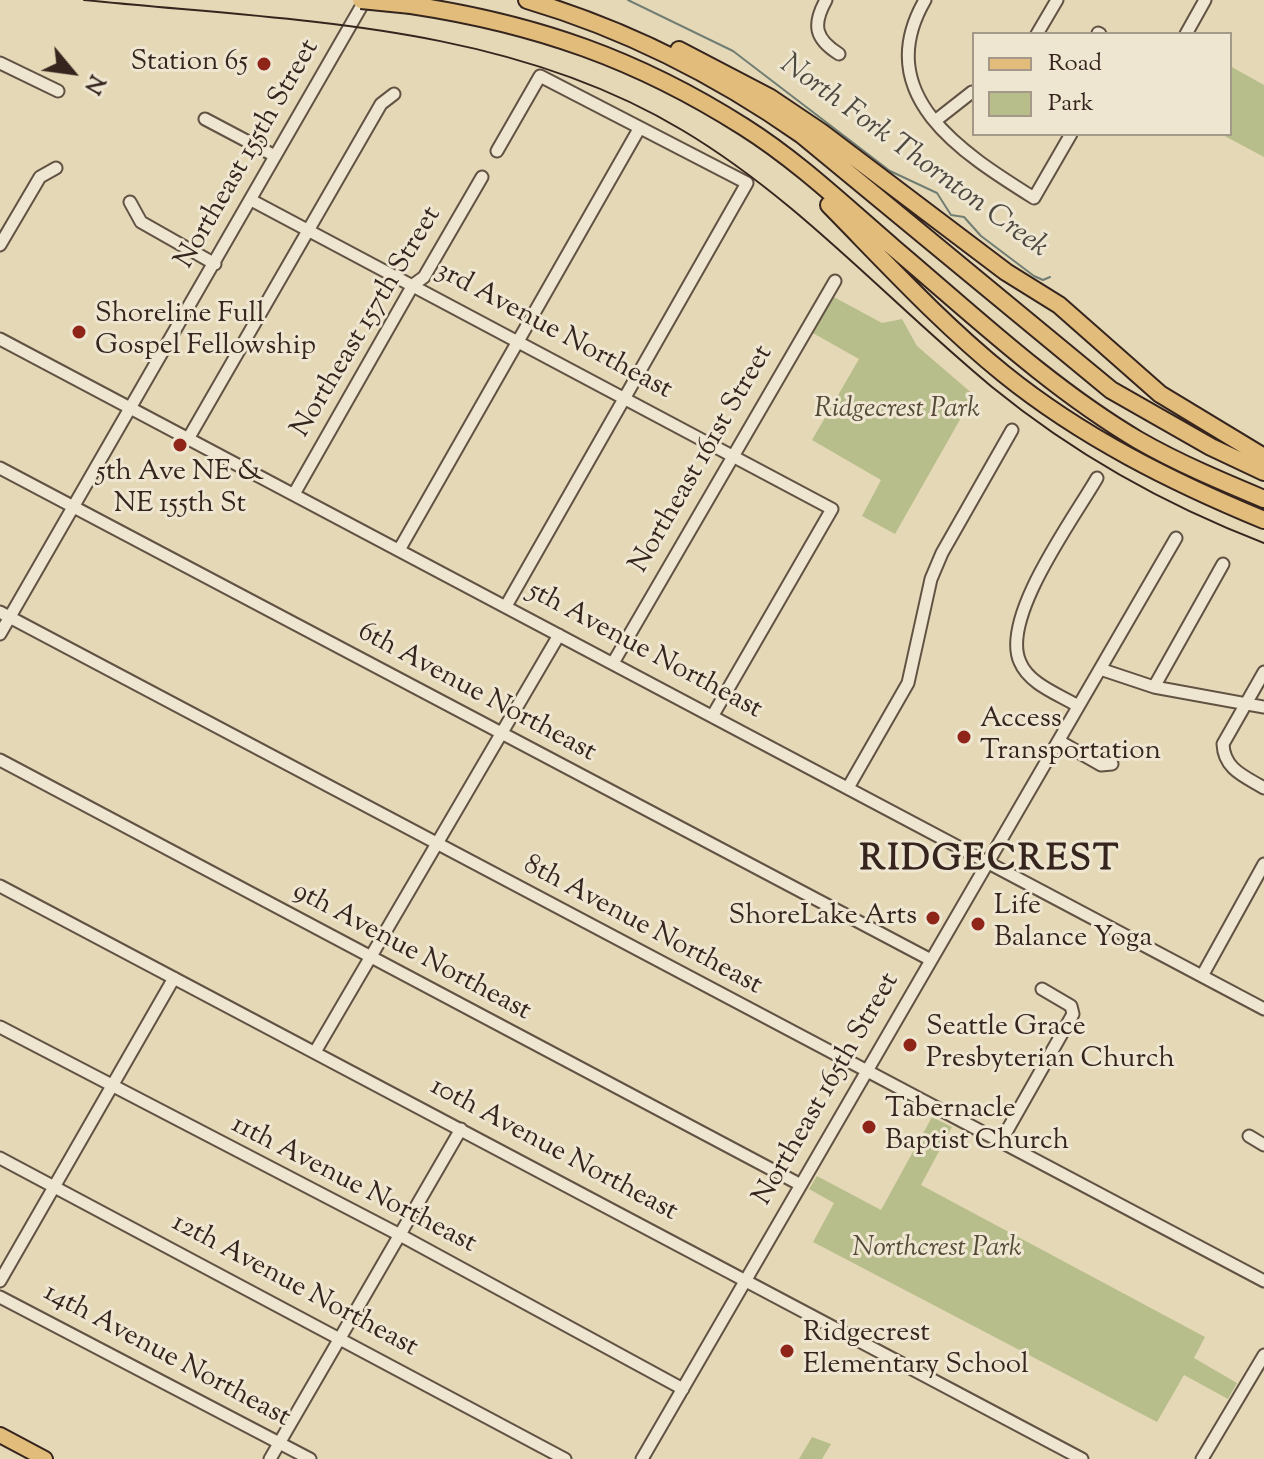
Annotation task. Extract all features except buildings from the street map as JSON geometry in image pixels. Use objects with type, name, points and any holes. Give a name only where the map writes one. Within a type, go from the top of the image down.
[{"type":"highway","points":[[363,0],[505,21],[581,45],[680,89],[778,152],[1000,338],[1137,440],[1264,499]]},
{"type":"highway","points":[[527,0],[614,30],[760,106],[802,135],[1111,390],[1211,447],[1264,472]]},
{"type":"highway","points":[[614,30],[640,32],[769,97],[1006,272],[1059,305],[1160,394],[1264,457]]},
{"type":"highway","points":[[778,152],[904,283],[1021,387],[1112,448],[1168,478],[1264,520]]},
{"type":"main road","points":[[0,1435],[45,1459]]},
{"type":"street","name":"Northeast 155th Street","points":[[0,634],[5,614],[73,506],[215,264],[363,0]]},
{"type":"street","points":[[826,0],[817,16],[817,34],[825,45],[839,54]]},
{"type":"street","points":[[1038,32],[1057,0]]},
{"type":"street","points":[[1187,32],[1205,0]]},
{"type":"street","points":[[919,2],[907,42],[908,75],[917,100],[935,121],[989,170],[1034,198],[1070,136]]},
{"type":"street","points":[[0,63],[58,91]]},
{"type":"street","points":[[497,151],[540,76],[747,183],[506,606]]},
{"type":"street","points":[[935,121],[972,92]]},
{"type":"street","points":[[188,439],[381,104],[394,94]]},
{"type":"street","points":[[205,119],[275,156]]},
{"type":"street","points":[[399,550],[639,129]]},
{"type":"street","points":[[0,245],[40,177],[56,168]]},
{"type":"street","name":"Northeast 157th Street","points":[[294,494],[413,285],[424,277],[482,177]]},
{"type":"street","name":"3rd Avenue Northeast","points":[[251,200],[625,396],[832,509],[713,715]]},
{"type":"street","points":[[130,202],[141,222],[215,264]]},
{"type":"street","name":"Northeast 161st Street","points":[[613,663],[835,281]]},
{"type":"street","name":"5th Avenue Northeast","points":[[0,339],[849,786],[1264,1009]]},
{"type":"street","points":[[849,786],[908,683],[931,579],[942,553],[1012,430]]},
{"type":"street","name":"6th Avenue Northeast","points":[[0,468],[931,960]]},
{"type":"street","points":[[1078,706],[1040,684],[1024,669],[1017,654],[1018,624],[1023,608],[1097,478]]},
{"type":"street","name":"Northeast 165th Street","points":[[642,1459],[1176,538]]},
{"type":"street","points":[[1154,687],[1223,564]]},
{"type":"street","name":"8th Avenue Northeast","points":[[5,614],[866,1073],[1264,1281]]},
{"type":"street","points":[[315,1052],[559,635]]},
{"type":"street","points":[[1100,669],[1154,687],[1264,707]]},
{"type":"street","points":[[1264,672],[1223,744],[1223,758],[1233,769],[1264,788]]},
{"type":"street","points":[[1059,741],[1101,765],[1112,764]]},
{"type":"street","name":"9th Avenue Northeast","points":[[0,760],[801,1185]]},
{"type":"street","points":[[1202,976],[1264,864]]},
{"type":"street","name":"10th Avenue Northeast","points":[[0,886],[942,1388],[1082,1459]]},
{"type":"street","points":[[0,1281],[174,978]]},
{"type":"street","points":[[1000,1143],[1073,1014],[1071,1006],[1042,989]]},
{"type":"street","name":"11th Avenue Northeast","points":[[0,1027],[111,1088],[400,1235],[683,1389]]},
{"type":"street","points":[[270,1459],[461,1129]]},
{"type":"street","points":[[1249,1136],[1264,1145]]},
{"type":"street","name":"12th Avenue Northeast","points":[[0,1158],[565,1459]]},
{"type":"street","name":"14th Avenue Northeast","points":[[0,1297],[310,1459]]},
{"type":"street","points":[[1202,1459],[1264,1355]]},
{"type":"green space","points":[[1232,67],[1264,85],[1264,157],[1225,136],[1232,136]]},
{"type":"green space","name":"Ridgecrest Park","points":[[832,296],[882,323],[902,319],[917,346],[974,395],[895,534],[862,516],[881,480],[812,440],[859,359],[811,332]]},
{"type":"green space","name":"Northcrest Park","points":[[932,1117],[952,1127],[921,1185],[1205,1337],[1194,1358],[1237,1383],[1228,1399],[1184,1375],[1157,1422],[813,1242],[834,1203],[809,1189],[817,1176],[881,1210]]},
{"type":"green space","points":[[812,1437],[831,1444],[822,1459],[799,1459]]},
{"type":"waterway","name":"North Fork Thornton Creek","points":[[628,0],[733,51],[890,171],[937,193],[951,215],[964,217],[981,236],[1034,276],[1043,280],[1050,277]]},
{"type":"tram line","points":[[84,0],[392,32],[467,47],[541,67],[613,94],[682,130],[765,187],[992,387],[1055,434],[1156,495],[1264,543]]},
{"type":"place","name":"Station 65","points":[[264,64]]},
{"type":"place","name":"Shoreline Full Gospel Fellowship","points":[[79,332]]},
{"type":"place","name":"5th Ave NE & NE 155th St","points":[[180,445]]},
{"type":"place","name":"Access Transportation","points":[[964,737]]},
{"type":"place","name":"ShoreLake Arts","points":[[933,918]]},
{"type":"place","name":"Life Balance Yoga","points":[[978,924]]},
{"type":"place","name":"Seattle Grace Presbyterian Church","points":[[910,1045]]},
{"type":"place","name":"Tabernacle Baptist Church","points":[[869,1127]]},
{"type":"place","name":"Ridgecrest Elementary School","points":[[787,1351]]},
{"type":"district","name":"RIDGECREST","points":[[990,863]]}]
